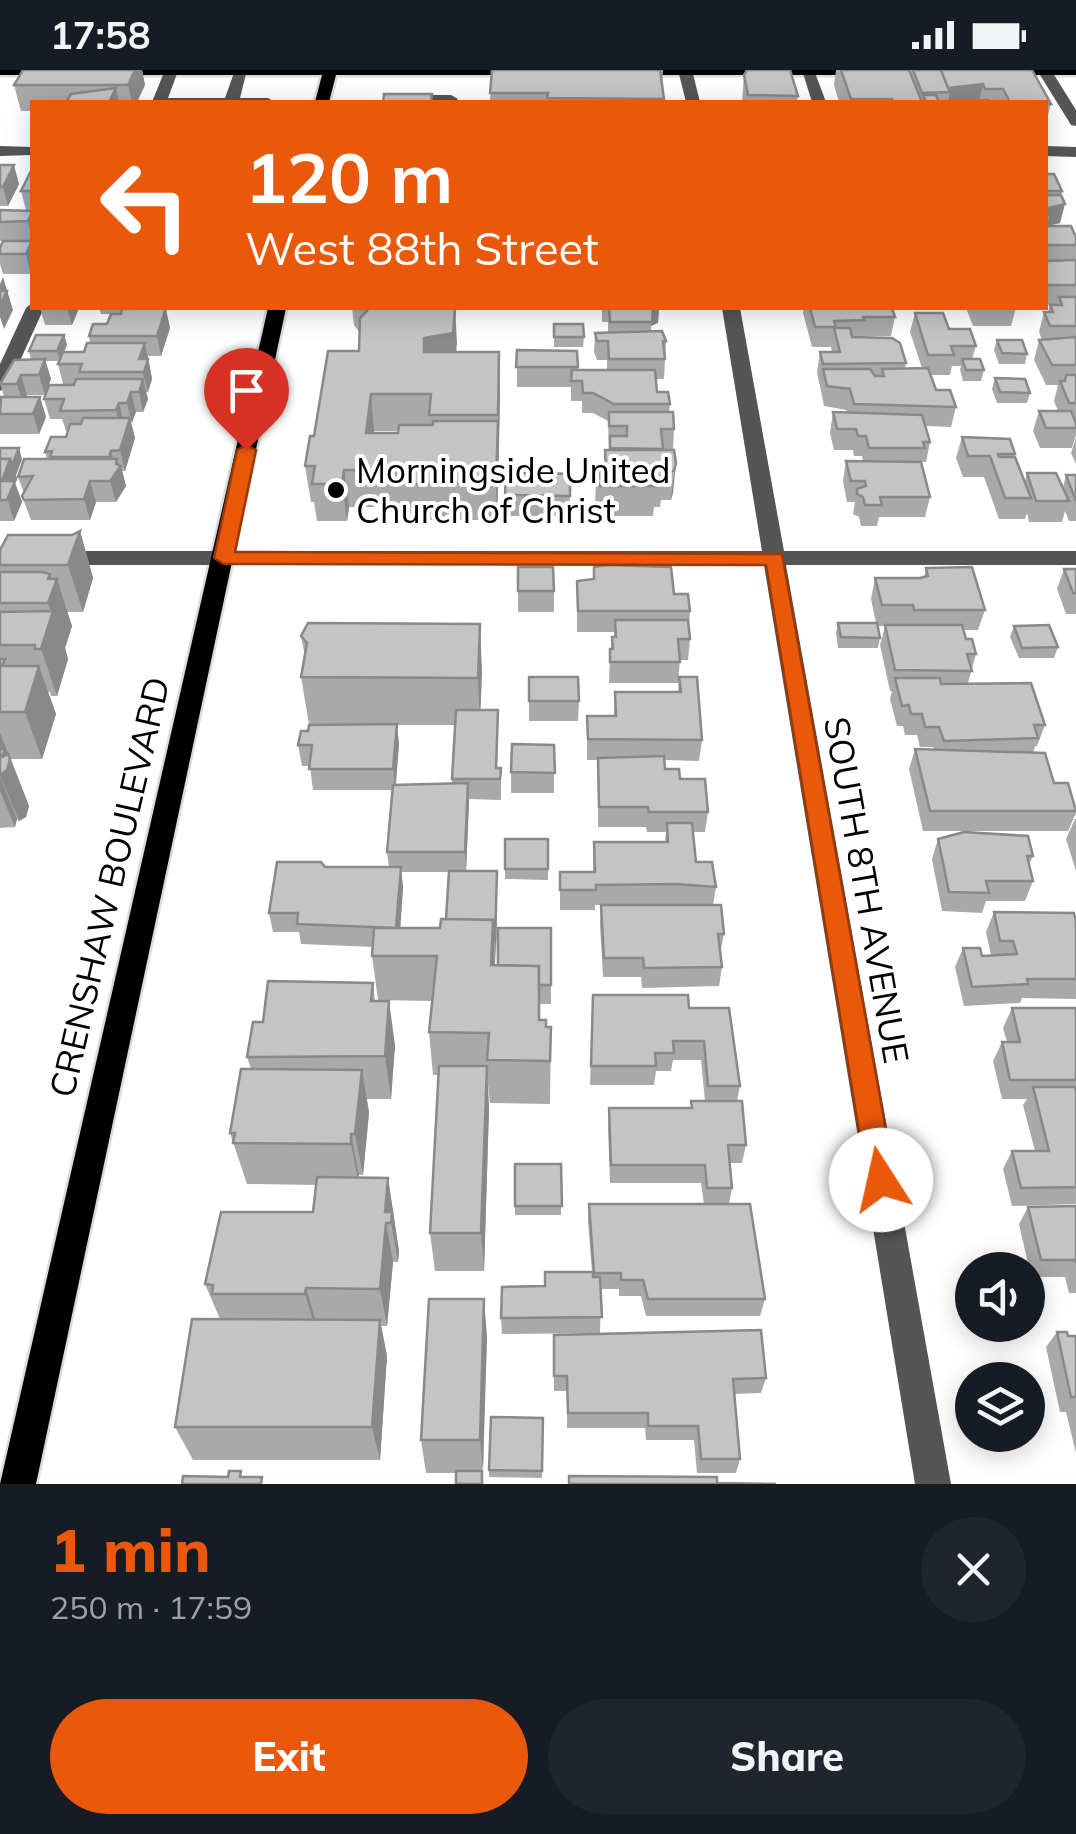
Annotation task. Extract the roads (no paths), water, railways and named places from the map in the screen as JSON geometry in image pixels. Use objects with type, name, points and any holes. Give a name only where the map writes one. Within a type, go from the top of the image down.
[{"type":"main road","points":[[0,70],[72,71]]},
{"type":"main road","points":[[322,100],[330,70]]},
{"type":"main road","points":[[608,70],[882,71]]},
{"type":"main road","points":[[92,71],[550,71]]},
{"type":"main road","points":[[990,71],[1076,71]]},
{"type":"main road","name":"CRENSHAW BOULEVARD","points":[[18,1484],[277,310]]},
{"type":"street","points":[[685,70],[692,100]]},
{"type":"street","points":[[160,100],[171,71]]},
{"type":"street","points":[[232,100],[241,71]]},
{"type":"street","points":[[451,100],[454,71]]},
{"type":"street","points":[[808,71],[817,100]]},
{"type":"street","points":[[1044,71],[1076,122]]},
{"type":"street","points":[[0,152],[30,152]]},
{"type":"street","points":[[1048,152],[1076,152]]},
{"type":"street","points":[[0,385],[34,310]]},
{"type":"street","name":"SOUTH 8TH AVENUE","points":[[731,310],[932,1484]]},
{"type":"street","points":[[0,558],[1076,558]]},
{"type":"place","name":"Morningside United Church of Christ","points":[[336,490]]}]
